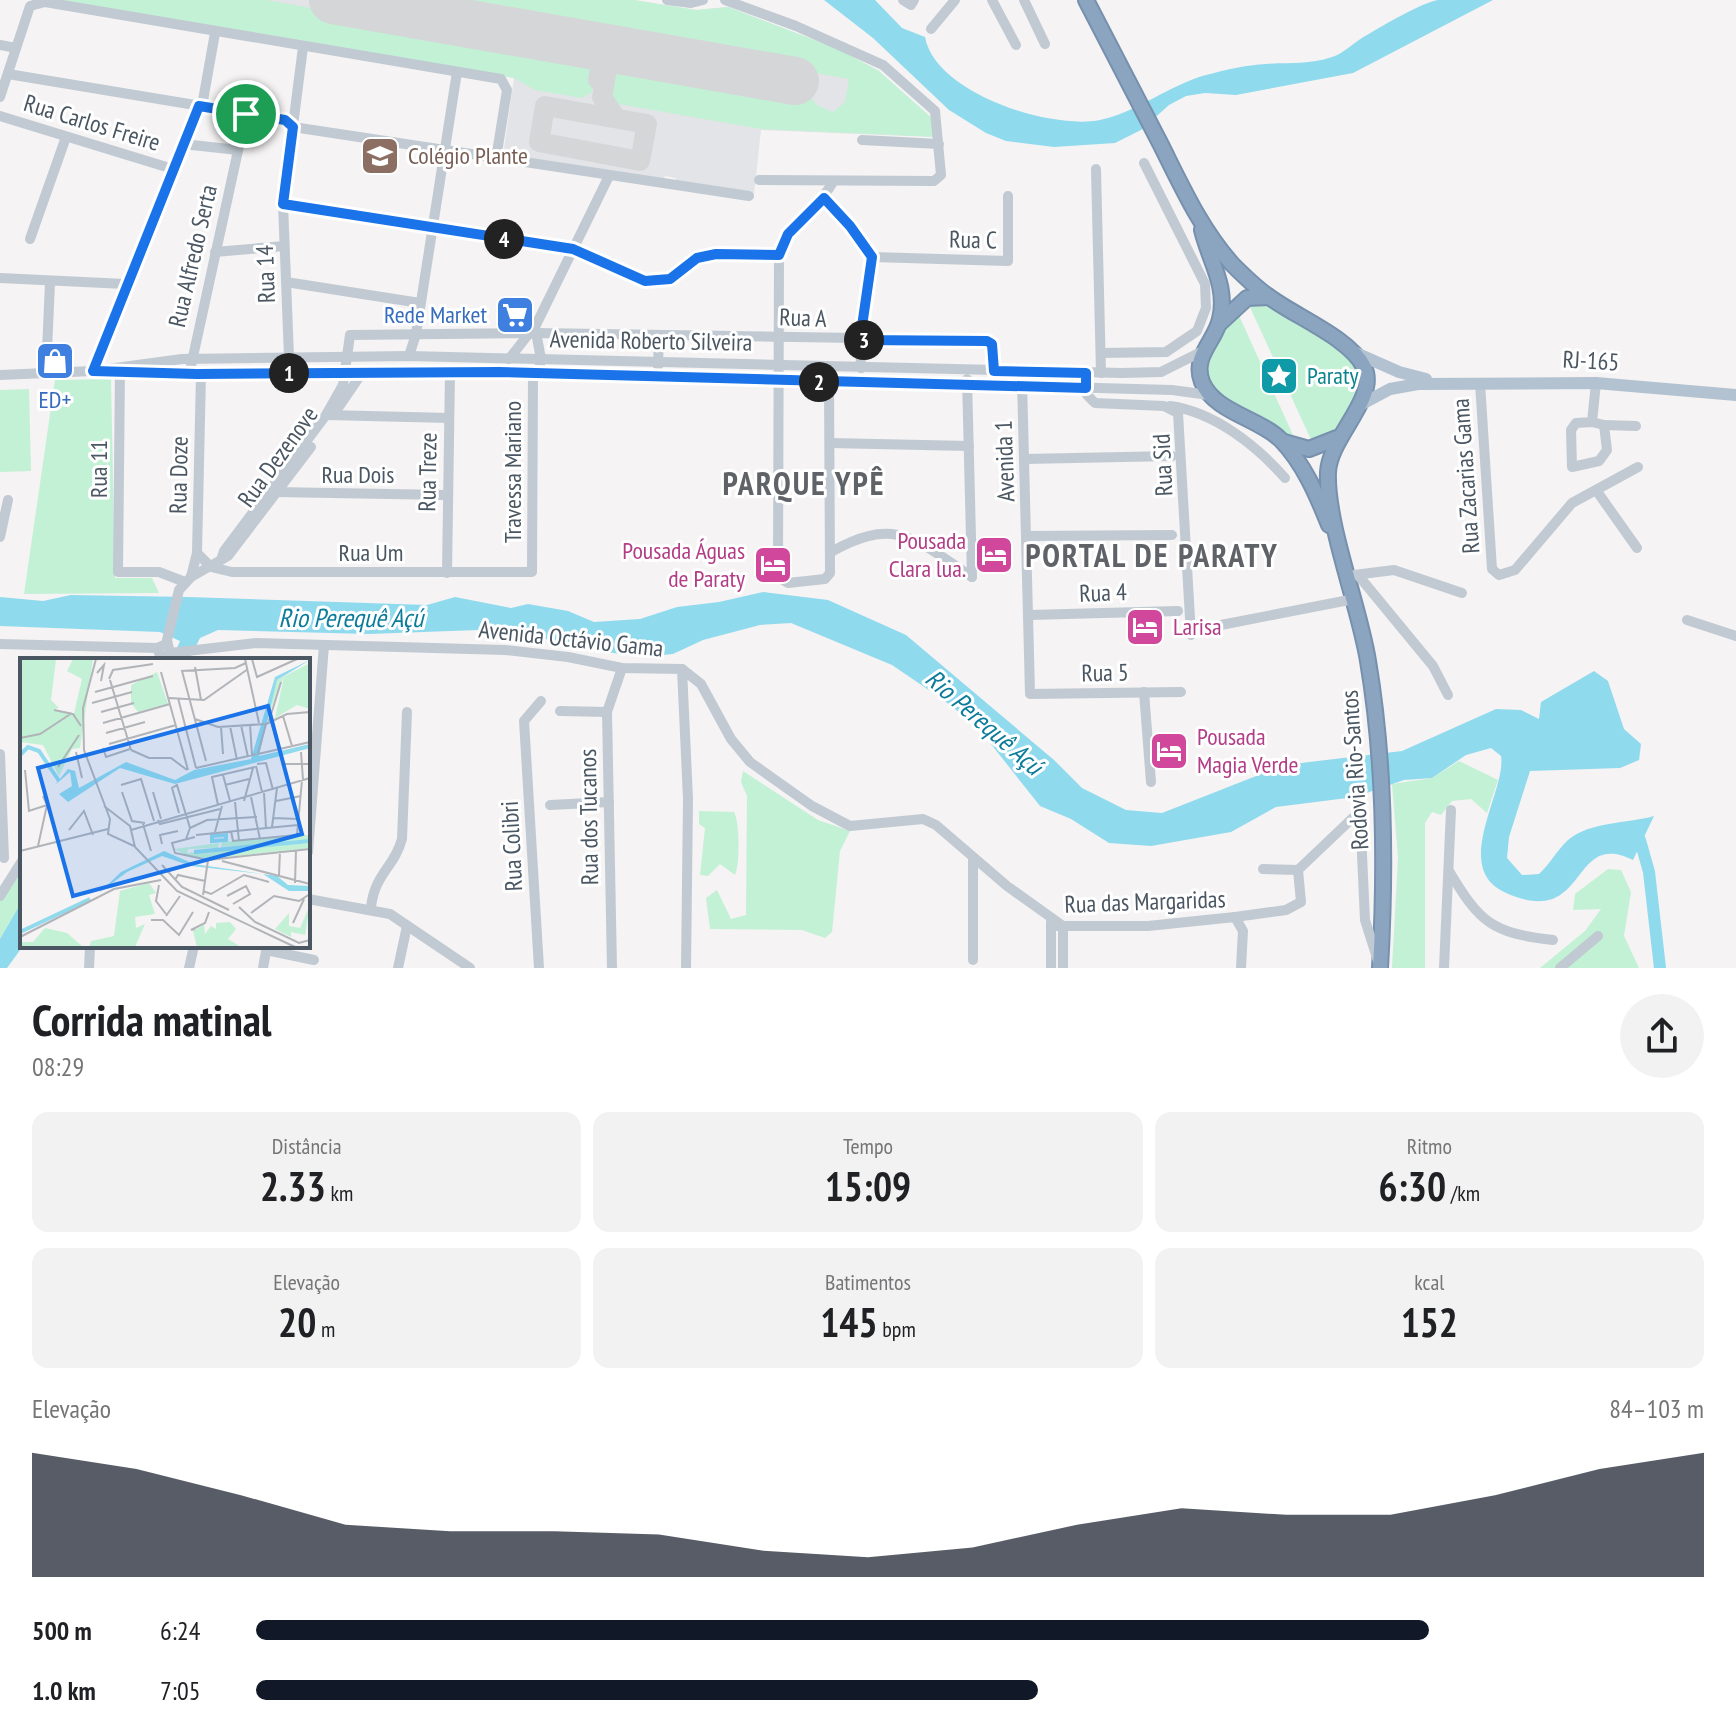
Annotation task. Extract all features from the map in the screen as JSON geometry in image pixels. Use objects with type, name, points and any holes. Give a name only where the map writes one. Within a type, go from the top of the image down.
[{"type":"highway","points":[[1086,0],[1200,224],[1221,286],[1220,323]]},
{"type":"highway","points":[[1200,224],[1232,263],[1269,297],[1356,353],[1367,379],[1360,405],[1337,438],[1328,469],[1329,485],[1351,573]]},
{"type":"highway","points":[[1269,297],[1247,298],[1220,323],[1203,351],[1200,373],[1209,395],[1280,440],[1309,449],[1337,438]]},
{"type":"highway","points":[[1280,440],[1312,486],[1351,573]]},
{"type":"highway","name":"Rodovia Rio-Santos","points":[[1351,573],[1377,726],[1383,809],[1384,895],[1380,967]]},
{"type":"main road","name":"RJ-165","points":[[1356,353],[1399,372],[1444,383]]},
{"type":"main road","name":"RJ-165","points":[[1360,405],[1390,389],[1444,383],[1596,383],[1736,395]]},
{"type":"street","points":[[667,0],[691,3],[703,0]]},
{"type":"street","points":[[725,0],[796,26],[883,65],[935,111],[941,175],[934,181],[759,180]]},
{"type":"street","points":[[903,0],[911,5],[914,0]]},
{"type":"street","points":[[931,29],[955,0]]},
{"type":"street","points":[[992,0],[1016,45]]},
{"type":"street","points":[[1024,0],[1045,44]]},
{"type":"street","points":[[0,97],[30,6],[45,2],[501,79],[507,90],[496,159]]},
{"type":"street","points":[[93,371],[125,284],[201,106],[215,33]]},
{"type":"street","points":[[0,45],[16,48]]},
{"type":"street","name":"Rua 14","points":[[289,357],[283,204],[303,47]]},
{"type":"street","points":[[409,356],[416,334],[457,72]]},
{"type":"street","points":[[8,74],[285,120],[293,127],[749,196]]},
{"type":"street","name":"Rua Alfredo Serta","points":[[185,359],[215,252],[246,114]]},
{"type":"street","name":"Rua Carlos Freire","points":[[0,116],[173,169]]},
{"type":"street","points":[[30,239],[66,137]]},
{"type":"street","points":[[862,140],[939,144]]},
{"type":"street","points":[[183,144],[238,150]]},
{"type":"street","points":[[1101,353],[1166,352],[1197,331],[1206,308],[1201,275],[1144,163]]},
{"type":"street","points":[[1096,169],[1101,373]]},
{"type":"street","points":[[519,373],[511,366],[509,358],[534,331],[609,176]]},
{"type":"street","points":[[829,383],[830,573],[825,579],[788,583],[780,578],[778,570],[779,255],[788,234],[824,198],[833,182]]},
{"type":"street","name":"Rua C","points":[[872,257],[1008,261],[1008,196]]},
{"type":"street","points":[[824,198],[850,226],[872,257],[860,340],[861,368]]},
{"type":"street","points":[[283,204],[573,249],[631,276],[657,282],[670,279],[697,258],[716,254],[779,255]]},
{"type":"street","points":[[215,252],[284,246]]},
{"type":"street","points":[[0,278],[50,283],[125,284]]},
{"type":"street","points":[[286,282],[420,303]]},
{"type":"street","points":[[46,373],[50,283]]},
{"type":"street","points":[[533,373],[539,371],[541,359],[534,331]]},
{"type":"street","name":"Rua A","points":[[354,356],[350,335],[534,331],[987,341],[992,344],[994,371]]},
{"type":"street","points":[[659,336],[659,377]]},
{"type":"street","name":"Avenida Roberto Silveira","points":[[119,370],[185,359],[409,356],[967,371],[1161,372],[1203,351]]},
{"type":"street","points":[[354,356],[364,366],[362,373]]},
{"type":"street","name":"Rua Dezenove","points":[[329,416],[354,356]]},
{"type":"street","points":[[182,374],[185,359]]},
{"type":"street","points":[[185,359],[199,374]]},
{"type":"street","points":[[760,364],[756,375],[762,380]]},
{"type":"street","name":"Avenida Roberto Silveira","points":[[0,375],[119,370],[182,374],[533,373],[1086,388],[1209,395]]},
{"type":"street","name":"Rua 11","points":[[119,370],[118,572],[159,572],[185,583]]},
{"type":"street","points":[[831,552],[867,535],[890,532],[910,537],[972,577],[967,371]]},
{"type":"street","name":"Avenida 1","points":[[1022,371],[1030,694]]},
{"type":"street","name":"Rua Treze","points":[[447,573],[450,372]]},
{"type":"street","name":"Rua Dezenove","points":[[185,583],[221,560],[362,373]]},
{"type":"street","name":"Travessa Mariano","points":[[532,572],[533,373]]},
{"type":"street","points":[[1086,373],[1086,388]]},
{"type":"street","name":"Rua Doze","points":[[185,583],[197,553],[199,374]]},
{"type":"street","name":"Rua Zacarias Gama","points":[[1480,383],[1492,569],[1499,575],[1515,570],[1557,517],[1596,490],[1638,467]]},
{"type":"street","points":[[1596,383],[1598,423],[1607,450],[1599,461],[1572,467],[1571,430],[1576,423],[1598,423],[1636,426]]},
{"type":"street","name":"Rua Sid","points":[[1086,388],[1088,398],[1095,403],[1164,406],[1178,413],[1181,422],[1191,635]]},
{"type":"street","points":[[1164,406],[1192,409],[1219,424],[1267,457],[1285,478]]},
{"type":"street","points":[[329,416],[449,418]]},
{"type":"street","points":[[830,443],[969,446]]},
{"type":"street","points":[[1025,459],[1172,456]]},
{"type":"street","points":[[1596,490],[1637,548]]},
{"type":"street","name":"Rua Dois","points":[[274,492],[447,495]]},
{"type":"street","points":[[1,531],[8,500]]},
{"type":"street","points":[[1027,536],[1172,535]]},
{"type":"street","points":[[197,553],[211,567]]},
{"type":"street","name":"Rua Um","points":[[211,567],[232,572],[532,572]]},
{"type":"street","points":[[1351,573],[1394,570],[1462,593]]},
{"type":"street","points":[[1351,573],[1405,628],[1433,666],[1448,695]]},
{"type":"street","points":[[165,651],[185,583]]},
{"type":"street","points":[[1221,625],[1354,599]]},
{"type":"street","name":"Rua 4","points":[[1029,615],[1178,611]]},
{"type":"street","points":[[1687,620],[1736,636]]},
{"type":"street","name":"Avenida Octávio Gama","points":[[0,644],[200,654],[256,643],[536,652],[622,668],[682,669]]},
{"type":"street","points":[[310,826],[324,645]]},
{"type":"street","points":[[239,658],[240,647]]},
{"type":"street","name":"Rua dos Tucanos","points":[[612,968],[607,712],[622,668]]},
{"type":"street","points":[[682,669],[701,684],[731,739],[750,762],[780,786],[850,826],[923,819],[936,825],[1055,923],[1063,968]]},
{"type":"street","points":[[682,669],[688,799],[686,968]]},
{"type":"street","points":[[1144,692],[1151,782]]},
{"type":"street","name":"Rua 5","points":[[1030,694],[1181,692]]},
{"type":"street","name":"Rua Colibri","points":[[539,968],[524,721],[541,701]]},
{"type":"street","points":[[560,711],[607,712]]},
{"type":"street","points":[[371,907],[373,888],[399,850],[402,839],[407,712]]},
{"type":"street","points":[[0,754],[2,858]]},
{"type":"street","points":[[550,805],[609,802]]},
{"type":"street","points":[[1444,968],[1451,810]]},
{"type":"street","points":[[1263,869],[1298,870],[1360,811],[1365,920],[1380,967]]},
{"type":"street","points":[[973,858],[973,960]]},
{"type":"street","points":[[0,896],[20,862]]},
{"type":"street","points":[[1235,917],[1286,910],[1301,902],[1298,870]]},
{"type":"street","points":[[1449,870],[1472,910],[1488,922],[1527,937],[1553,940]]},
{"type":"street","points":[[310,899],[371,907],[390,914],[470,968]]},
{"type":"street","name":"Rua das Margaridas","points":[[1055,923],[1148,926],[1235,917],[1243,931],[1241,968]]},
{"type":"street","points":[[1051,968],[1055,923]]},
{"type":"street","points":[[398,968],[407,926]]},
{"type":"street","points":[[1560,968],[1598,936]]},
{"type":"street","points":[[89,968],[90,948]]},
{"type":"street","points":[[189,968],[194,948]]},
{"type":"street","points":[[263,968],[267,948],[314,960]]},
{"type":"shaded area","points":[[49,0],[634,0],[696,10],[728,7],[838,49],[879,71],[935,137],[761,130],[754,194],[675,182],[676,178],[665,176],[663,180],[503,156],[514,78]]},
{"type":"green space","points":[[49,0],[266,0],[591,57],[596,66],[592,92],[582,98],[535,90],[514,78]]},
{"type":"green space","points":[[403,0],[634,0],[696,10],[728,7],[838,49],[879,71],[932,118],[935,137],[761,129],[613,103],[607,95],[613,67],[622,63],[809,96],[818,106],[833,112],[845,102],[849,79]]},
{"type":"green space","points":[[1248,303],[1268,303],[1347,353],[1362,368],[1353,403],[1341,423],[1314,446]]},
{"type":"green space","points":[[1237,311],[1297,444],[1226,399],[1207,376],[1205,365],[1209,351]]},
{"type":"green space","points":[[111,379],[115,578],[152,578],[159,593],[24,594],[55,380]]},
{"type":"green space","points":[[29,389],[31,471],[0,472],[0,390]]},
{"type":"green space","points":[[1459,761],[1498,780],[1487,813],[1471,799],[1452,801],[1441,815],[1432,812],[1425,823],[1425,968],[1392,968],[1398,858],[1392,784],[1432,778]]},
{"type":"green space","points":[[743,771],[818,820],[850,831],[840,851],[832,932],[825,938],[802,930],[710,929],[706,898],[717,890],[731,919],[746,915],[747,796],[741,782]]},
{"type":"green space","points":[[699,811],[734,812],[739,844],[735,875],[720,864],[708,876],[700,875],[705,828],[699,824]]},
{"type":"green space","points":[[1608,869],[1621,870],[1631,892],[1624,936],[1639,968],[1540,968],[1585,931],[1601,909],[1573,910],[1575,894]]},
{"type":"green space","points":[[20,871],[20,904],[0,939],[0,891]]},
{"type":"water","points":[[824,0],[875,0],[902,28],[925,37],[933,57],[972,91],[1025,113],[1079,122],[1114,116],[1192,79],[1213,73],[1251,65],[1307,62],[1332,57],[1392,20],[1431,2],[1493,0],[1353,73],[1236,95],[1205,93],[1186,96],[1169,105],[1141,130],[1115,143],[1054,147],[1006,141],[986,133],[949,110],[873,38]]},
{"type":"water","points":[[763,592],[828,600],[906,635],[1054,760],[1082,788],[1126,810],[1162,813],[1284,765],[1402,751],[1496,709],[1521,710],[1539,719],[1541,702],[1594,671],[1608,681],[1624,729],[1641,744],[1639,760],[1620,768],[1530,771],[1509,837],[1507,858],[1522,875],[1539,874],[1564,844],[1577,834],[1598,826],[1654,816],[1633,860],[1612,854],[1598,857],[1565,891],[1551,899],[1532,901],[1504,892],[1489,880],[1482,865],[1481,847],[1485,827],[1501,771],[1501,756],[1491,748],[1466,755],[1432,778],[1404,780],[1355,797],[1276,807],[1231,832],[1151,846],[1109,843],[1071,819],[1040,806],[976,725],[942,699],[892,665],[791,623],[760,625],[703,640],[673,654],[642,657],[586,649],[506,629],[368,634],[218,630],[200,638],[190,658],[173,658],[180,641],[160,632],[0,626],[0,597],[43,601],[71,595],[188,597],[427,605],[455,597],[511,608],[528,604],[568,611],[594,622],[640,619],[677,607]]},
{"type":"water","points":[[20,904],[22,948],[7,968],[0,968],[0,939]]},
{"type":"waterway","name":"Rio Perequê Açú","points":[[1630,838],[1640,840],[1649,872],[1660,968]]},
{"type":"taxiway","points":[[595,46],[601,64],[598,80]]},
{"type":"taxiway","points":[[616,118],[602,97],[608,64],[626,51]]},
{"type":"taxiway","points":[[545,106],[647,124],[640,161],[539,142],[545,106]]},
{"type":"runway","points":[[333,0],[795,81]]},
{"type":"place","name":"Colégio Plante","points":[[380,156]]},
{"type":"place","name":"Rede Market","points":[[515,315]]},
{"type":"place","name":"ED+","points":[[55,361]]},
{"type":"place","name":"Paraty","points":[[1279,376]]},
{"type":"place","name":"Pousada Clara lua.","points":[[994,555]]},
{"type":"place","name":"Pousada Águas de Paraty","points":[[773,565]]},
{"type":"place","name":"Larisa","points":[[1145,627]]},
{"type":"place","name":"Pousada Magia Verde","points":[[1169,751]]},
{"type":"district","name":"PARQUE YPÊ","points":[[804,484]]},
{"type":"district","name":"PORTAL DE PARATY","points":[[1152,556]]},
{"type":"route","points":[[199,106],[246,114],[285,120],[293,127],[285,169],[283,204],[573,249],[645,281],[670,279],[697,258],[716,254],[779,255],[788,234],[824,198],[850,226],[872,257],[860,340],[987,341],[992,344],[994,371],[1086,373],[1086,388],[499,372],[197,374],[93,371],[125,284],[199,106]]}]
